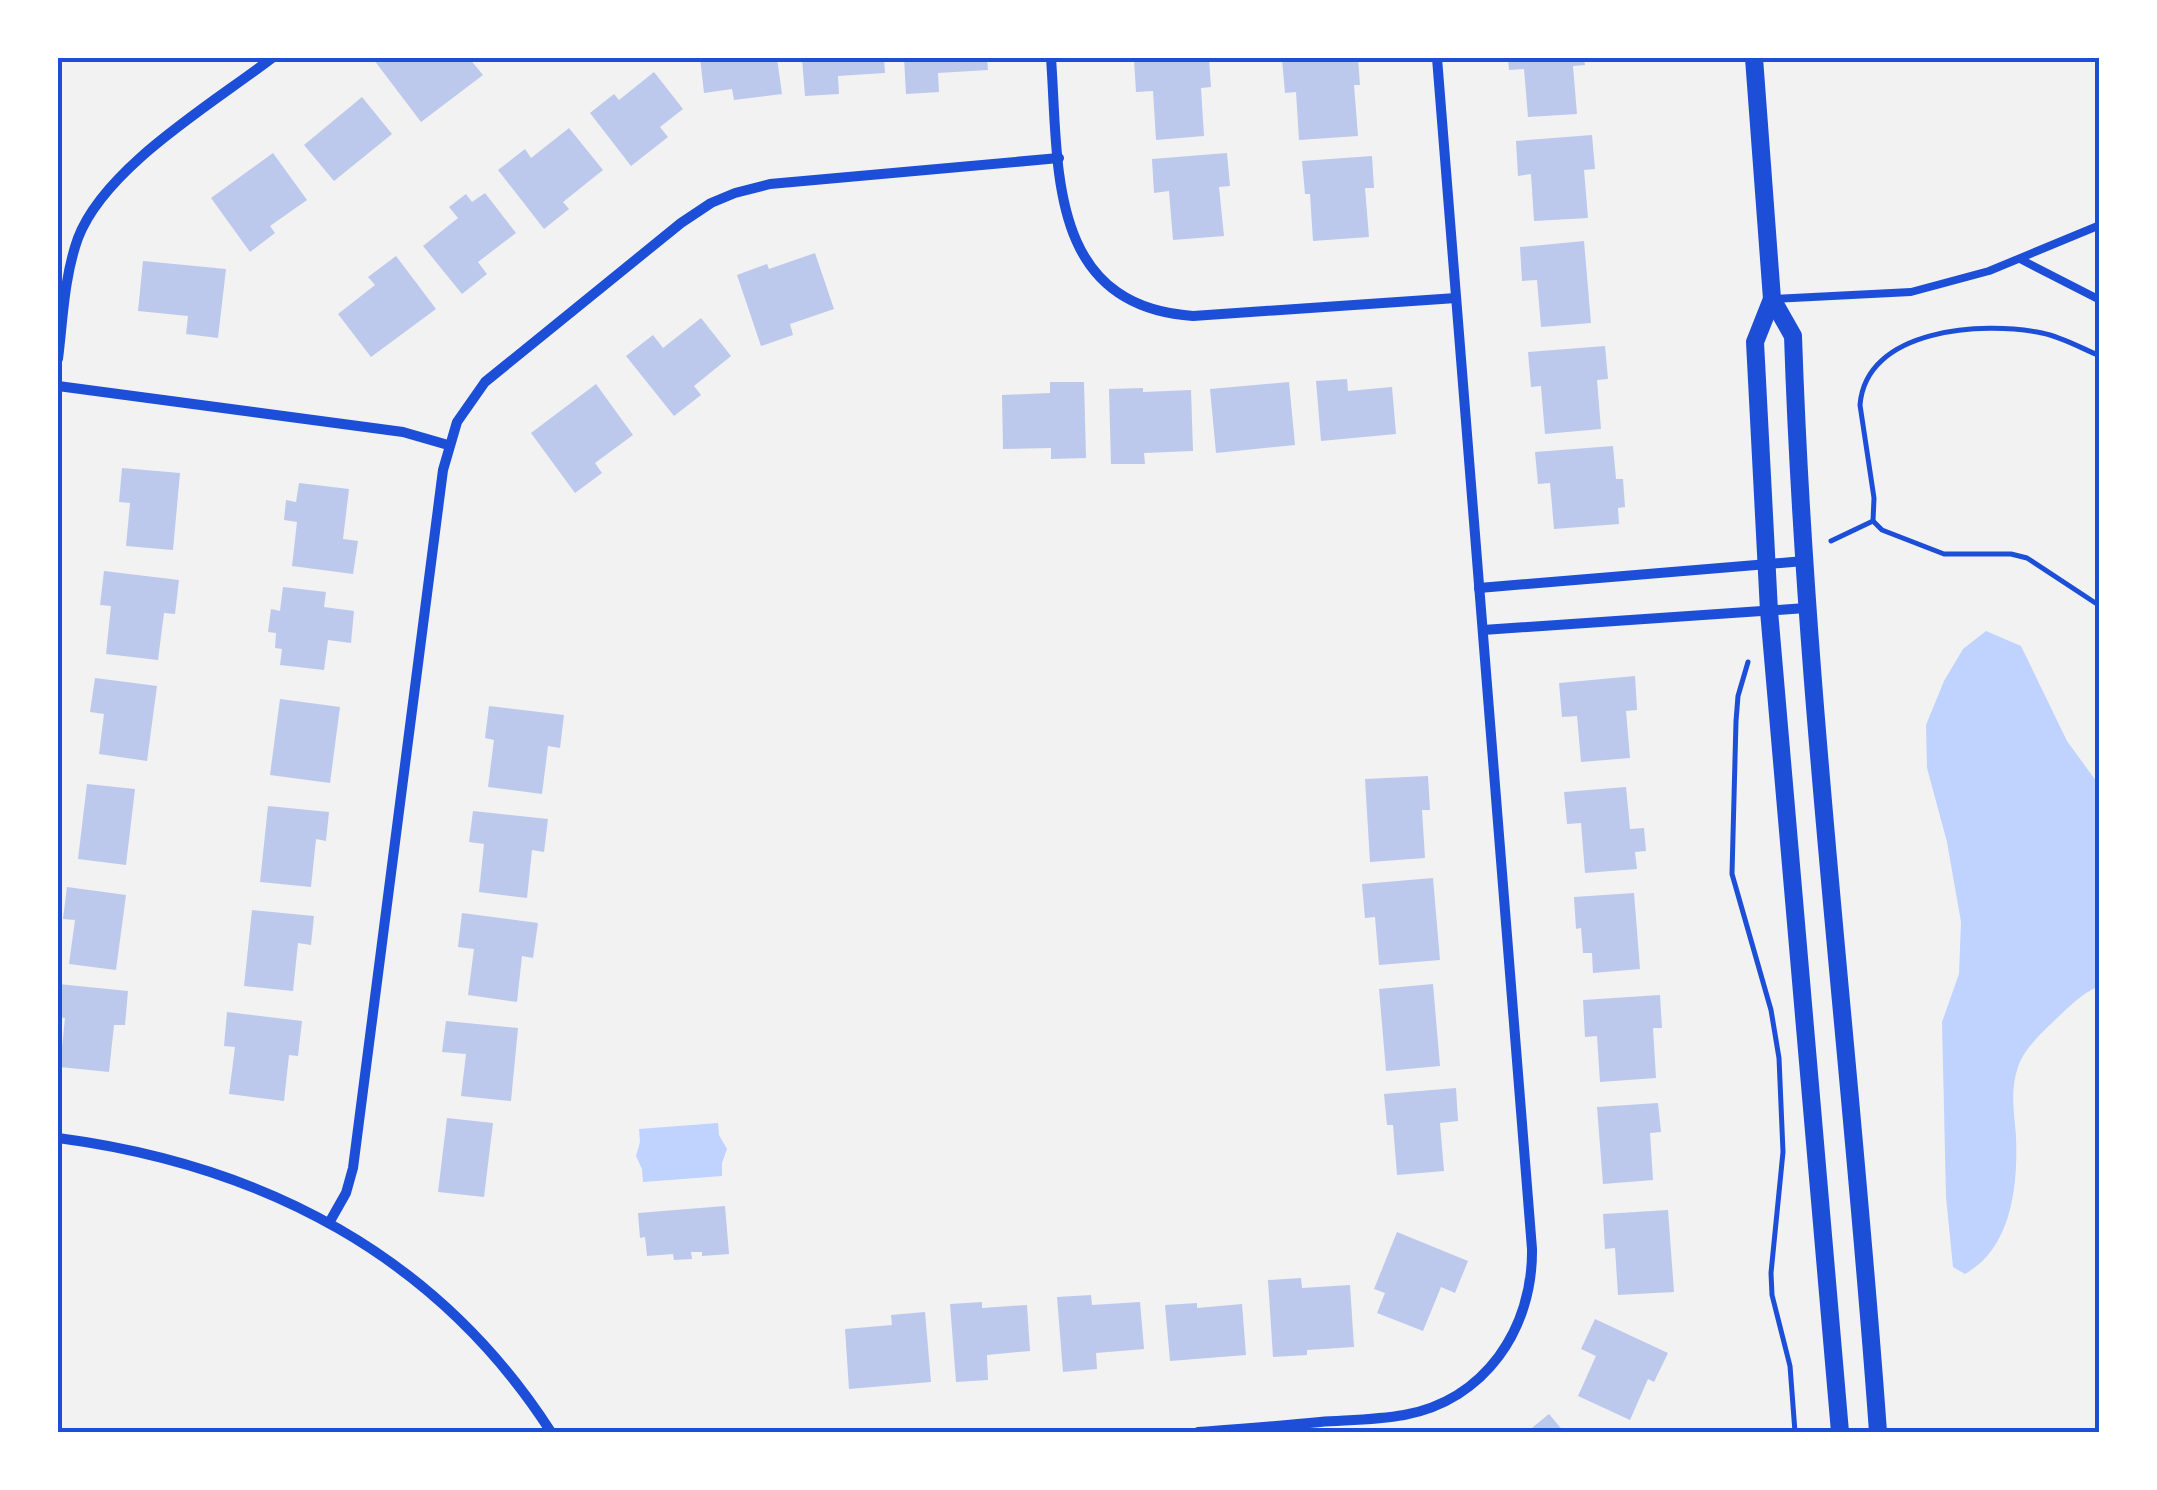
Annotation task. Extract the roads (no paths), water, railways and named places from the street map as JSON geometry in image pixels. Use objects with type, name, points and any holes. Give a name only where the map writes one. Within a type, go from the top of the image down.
[{"type":"street","points":[[58,359],[72,259],[96,204],[128,168],[272,58]]},
{"type":"street","points":[[1051,58],[1063,204],[1078,248],[1108,283],[1148,307],[1170,314],[1205,316],[1456,298]]},
{"type":"street","points":[[1198,1432],[1389,1417],[1429,1408],[1465,1390],[1486,1372],[1511,1340],[1532,1276],[1437,58]]},
{"type":"street","points":[[1754,58],[1772,299],[1793,336],[1806,608],[1861,1198],[1878,1432]]},
{"type":"street","points":[[330,1223],[354,1168],[448,445],[467,405],[500,368],[681,223],[719,199],[770,184],[1059,158]]},
{"type":"street","points":[[1772,299],[1755,342],[1769,610],[1840,1432]]},
{"type":"street","points":[[58,386],[403,432],[448,445]]},
{"type":"street","points":[[1479,588],[1804,562]]},
{"type":"street","points":[[1482,630],[1806,608]]},
{"type":"street","points":[[58,1138],[147,1152],[197,1166],[248,1184],[330,1223],[384,1256],[448,1306],[509,1373],[551,1432]]},
{"type":"lane","points":[[1772,299],[1911,292],[1989,271],[2100,225]]},
{"type":"lane","points":[[2020,259],[2100,300]]},
{"type":"water","points":[[1986,631],[2021,646],[2067,741],[2099,785],[2100,986],[2066,1010],[2034,1041],[2021,1060],[2013,1093],[2016,1155],[2009,1214],[1993,1248],[1965,1274],[1953,1267],[1946,1197],[1942,1022],[1959,974],[1961,922],[1947,842],[1927,768],[1926,725],[1944,681],[1963,649]]},
{"type":"water","points":[[718,1123],[727,1149],[722,1176],[643,1182],[636,1156],[639,1129]]}]
